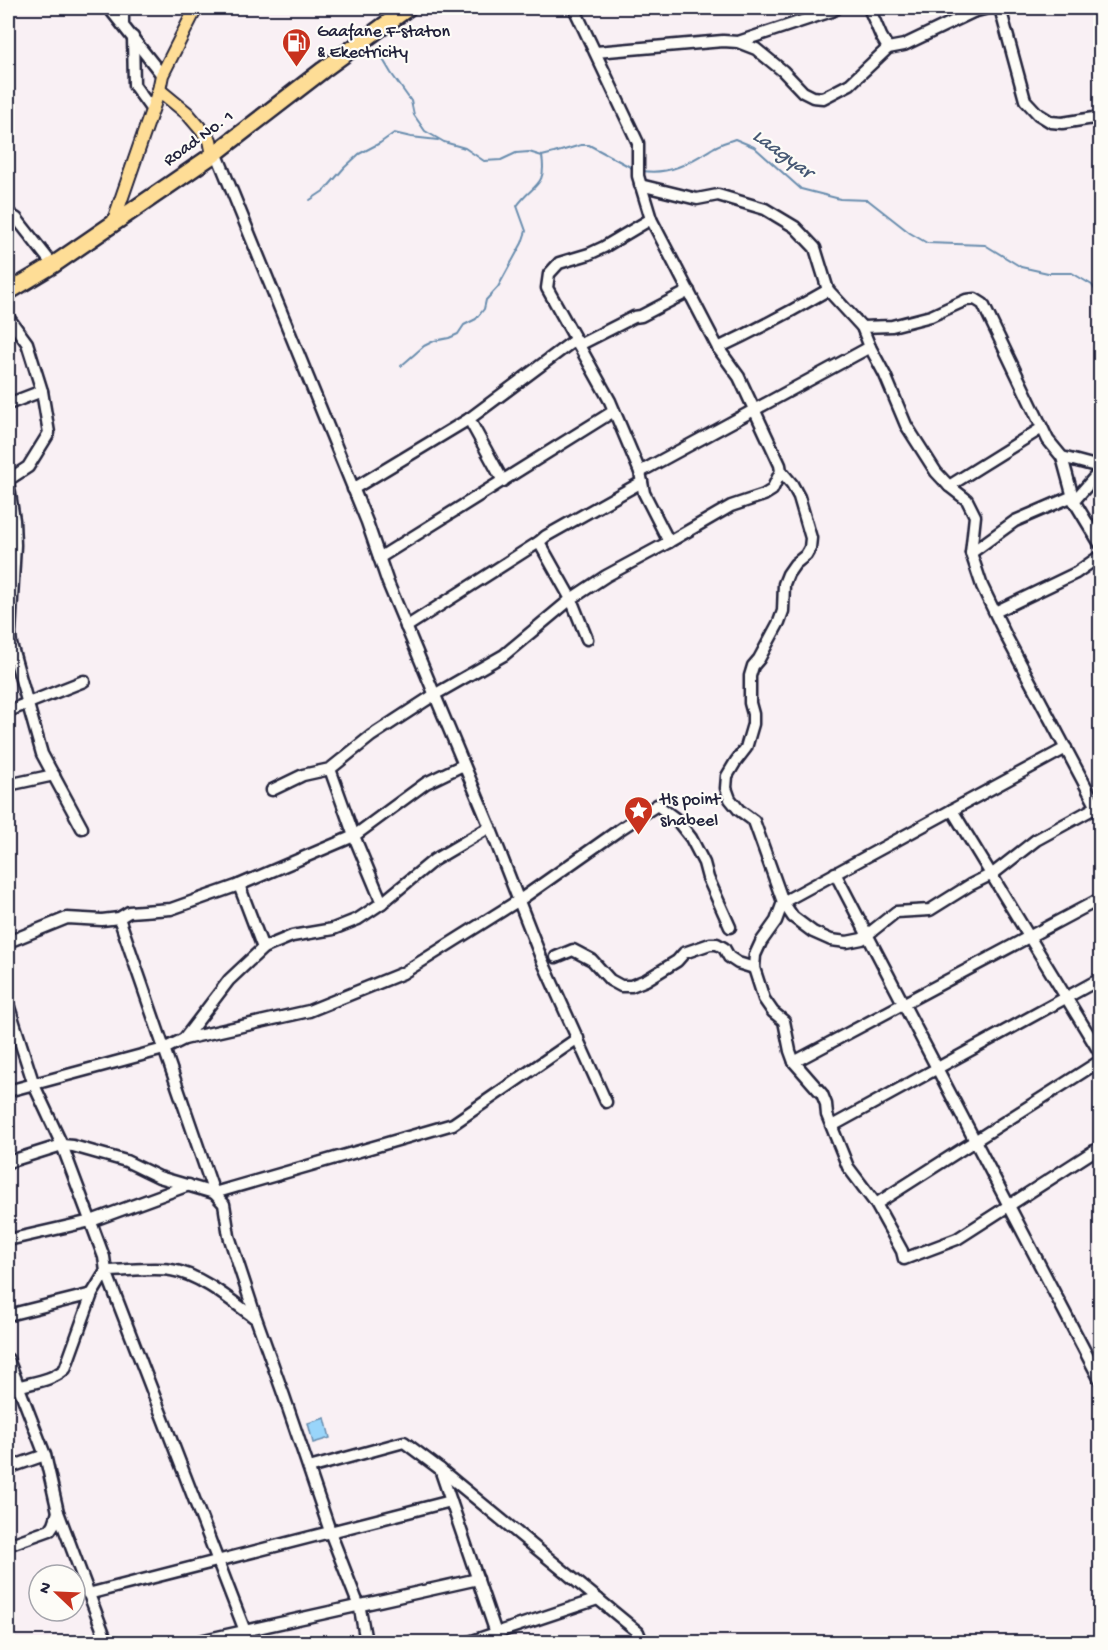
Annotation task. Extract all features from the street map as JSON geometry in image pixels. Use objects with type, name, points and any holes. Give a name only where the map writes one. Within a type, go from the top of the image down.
[{"type":"highway","name":"Road No. 1","points":[[8,292],[53,265],[215,154],[408,8]]},
{"type":"main road","points":[[114,224],[162,75],[196,8]]},
{"type":"main road","points":[[159,90],[187,113],[210,140],[215,154]]},
{"type":"street","points":[[109,8],[162,75]]},
{"type":"street","points":[[123,8],[123,24]]},
{"type":"street","points":[[574,8],[638,143],[638,176],[640,185],[651,219],[718,348],[739,377],[781,471],[799,497],[811,538],[810,548],[806,555],[788,574],[784,584],[783,610],[779,622],[753,666],[750,676],[753,724],[746,748],[727,776],[726,788],[730,799],[754,821],[783,902],[793,917],[813,932],[831,940],[847,942],[862,939],[896,912],[930,910],[992,874],[1036,840],[1099,808],[1006,636],[982,586],[971,553],[975,516],[967,500],[936,472],[906,425],[862,327],[828,290],[815,248],[795,227],[765,209],[718,195],[697,200],[640,185]]},
{"type":"street","points":[[738,42],[837,8]]},
{"type":"street","points":[[869,8],[888,48]]},
{"type":"street","points":[[596,52],[723,41],[738,42],[762,53],[783,70],[803,92],[813,97],[823,98],[850,84],[888,48],[904,45],[973,12],[988,8]]},
{"type":"street","points":[[1000,8],[1025,100],[1038,114],[1051,122],[1062,123],[1101,117]]},
{"type":"street","points":[[133,37],[135,85],[152,110]]},
{"type":"street","points":[[215,154],[353,489],[406,627],[490,827],[542,960],[606,1102]]},
{"type":"street","points":[[8,213],[16,219],[53,265]]},
{"type":"street","points":[[651,219],[604,247],[559,263],[549,274],[547,288],[610,401],[641,477],[644,493],[669,542]]},
{"type":"street","points":[[718,348],[828,290]]},
{"type":"street","points":[[353,489],[469,419],[577,342],[641,316],[688,291]]},
{"type":"street","points":[[862,327],[892,326],[931,316],[966,300],[975,299],[983,304],[1048,440],[1062,457],[1074,498],[1101,544]]},
{"type":"street","points":[[8,317],[27,343],[42,391],[49,433],[28,467],[8,481],[15,545],[9,634],[42,754],[82,828]]},
{"type":"street","points":[[406,627],[641,477],[870,347]]},
{"type":"street","points":[[8,404],[42,391]]},
{"type":"street","points":[[379,558],[614,411]]},
{"type":"street","points":[[469,419],[503,481]]},
{"type":"street","points":[[949,486],[1042,428]]},
{"type":"street","points":[[1062,457],[1092,465],[1101,463]]},
{"type":"street","points":[[273,790],[293,779],[330,769],[371,736],[434,694],[504,655],[571,599],[606,576],[731,506],[772,490],[781,471]]},
{"type":"street","points":[[971,553],[1015,521],[1036,510],[1074,498],[1101,471]]},
{"type":"street","points":[[539,542],[571,599],[587,639]]},
{"type":"street","points":[[995,612],[1076,573],[1101,556]]},
{"type":"street","points":[[8,711],[84,681]]},
{"type":"street","points":[[1066,748],[783,902],[776,921],[755,955],[754,968],[764,999],[773,1012],[784,1021],[794,1062],[822,1094],[827,1115],[848,1167],[876,1204],[902,1251],[904,1259],[957,1239],[1101,1147]]},
{"type":"street","points":[[8,942],[67,918],[102,920],[119,918],[129,912],[171,909],[239,885],[354,836],[410,793],[463,765]]},
{"type":"street","points":[[330,769],[354,836],[382,903]]},
{"type":"street","points":[[8,785],[54,775]]},
{"type":"street","points":[[8,1091],[164,1049],[184,1039],[309,1011],[403,973],[657,805],[676,819],[691,838],[704,863],[708,878],[730,927]]},
{"type":"street","points":[[952,810],[1101,1053]]},
{"type":"street","points":[[184,1039],[229,980],[263,948],[292,936],[333,929],[358,920],[434,860],[490,827]]},
{"type":"street","points":[[835,873],[1101,1380]]},
{"type":"street","points":[[239,885],[263,948]]},
{"type":"street","points":[[794,1062],[1101,899]]},
{"type":"street","points":[[119,918],[213,1193],[224,1204],[229,1236],[331,1532],[359,1606],[366,1642]]},
{"type":"street","points":[[556,957],[573,950],[592,960],[610,980],[621,986],[632,986],[646,980],[677,961],[684,953],[710,944],[717,944],[738,963],[754,968]]},
{"type":"street","points":[[832,1126],[1101,979]]},
{"type":"street","points":[[8,1008],[34,1085],[62,1145],[104,1257],[106,1271],[245,1631]]},
{"type":"street","points":[[8,1162],[62,1145],[73,1146],[126,1161],[159,1177],[213,1193],[453,1124],[578,1038]]},
{"type":"street","points":[[876,1204],[1101,1061]]},
{"type":"street","points":[[8,1240],[91,1221],[189,1185]]},
{"type":"street","points":[[106,1271],[171,1270],[187,1274],[204,1282],[256,1318]]},
{"type":"street","points":[[13,1388],[56,1377],[65,1369],[92,1294],[106,1271]]},
{"type":"street","points":[[8,1315],[92,1294]]},
{"type":"street","points":[[8,1359],[13,1388],[45,1455],[58,1512],[107,1642]]},
{"type":"street","points":[[309,1468],[404,1442],[638,1632],[642,1642]]},
{"type":"street","points":[[8,1468],[45,1455]]},
{"type":"street","points":[[440,1469],[498,1638]]},
{"type":"street","points":[[88,1594],[451,1501]]},
{"type":"street","points":[[8,1545],[50,1530],[58,1512]]},
{"type":"street","points":[[195,1642],[478,1580]]},
{"type":"street","points":[[469,1642],[498,1638],[598,1599]]},
{"type":"water","points":[[325,1418],[330,1438],[313,1443],[308,1423]]},
{"type":"waterway","name":"Laagyar","points":[[378,51],[411,101],[414,115],[425,131],[444,142],[465,148],[484,161],[501,160],[516,153],[529,152],[542,156],[581,145],[589,145],[634,169]]},
{"type":"waterway","points":[[310,200],[325,190],[359,154],[394,133],[438,140]]},
{"type":"waterway","name":"Laagyar","points":[[643,171],[663,171],[680,166],[718,145],[735,139],[754,147],[801,189],[840,199],[868,200],[910,233],[927,243],[985,245],[1021,267],[1048,273],[1072,273],[1092,285],[1100,298]]},
{"type":"waterway","points":[[401,366],[424,346],[458,334],[464,325],[476,319],[484,309],[486,300],[498,287],[522,243],[526,231],[517,206],[541,180],[542,156]]},
{"type":"place","name":"Gaafane F-staton & Ekectricity","points":[[296,68]]},
{"type":"place","name":"tls point shabeel","points":[[639,836]]}]
